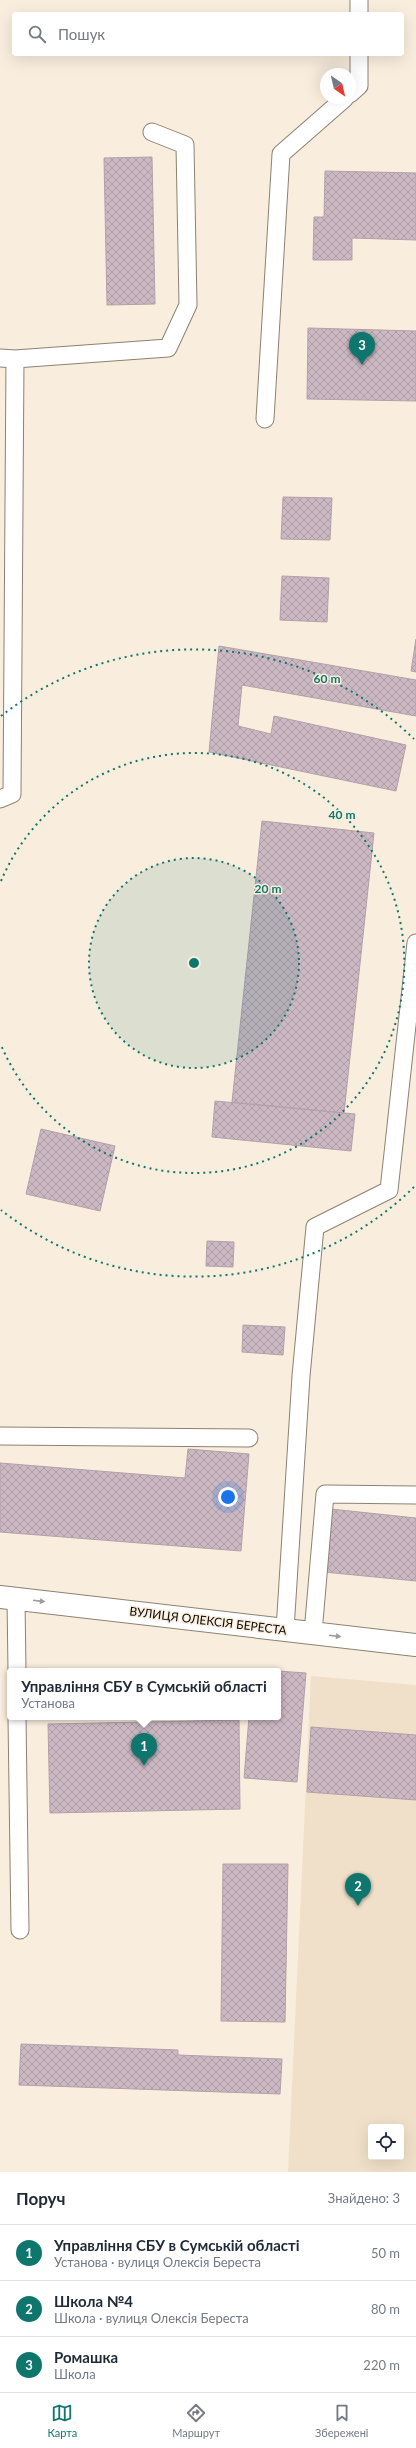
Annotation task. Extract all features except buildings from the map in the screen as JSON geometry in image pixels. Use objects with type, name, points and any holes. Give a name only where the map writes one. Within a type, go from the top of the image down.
[{"type":"street","name":"ВУЛИЦЯ ОЛЕКСІЯ БЕРЕСТА","points":[[8,1598],[416,1645]]},
{"type":"lane","points":[[359,0],[359,12]]},
{"type":"lane","points":[[356,89],[359,86],[359,56]]},
{"type":"lane","points":[[264,419],[281,154],[338,104]]},
{"type":"lane","points":[[0,799],[12,794],[8,358],[168,348],[188,305],[185,145],[152,132]]},
{"type":"lane","points":[[285,1630],[301,1376],[315,1227],[389,1190],[416,943]]},
{"type":"lane","points":[[0,1436],[248,1438]]},
{"type":"lane","points":[[313,1633],[325,1494],[416,1495]]},
{"type":"lane","points":[[8,1598],[17,1668]]},
{"type":"lane","points":[[18,1720],[20,1930]]},
{"type":"shaded area","points":[[311,1676],[416,1685],[416,2172],[288,2172]]},
{"type":"place","name":"Ромашка","points":[[362,365]]},
{"type":"place","name":"Управління СБУ в Сумській області","points":[[144,1766]]},
{"type":"place","name":"Школа №4","points":[[358,1906]]}]
